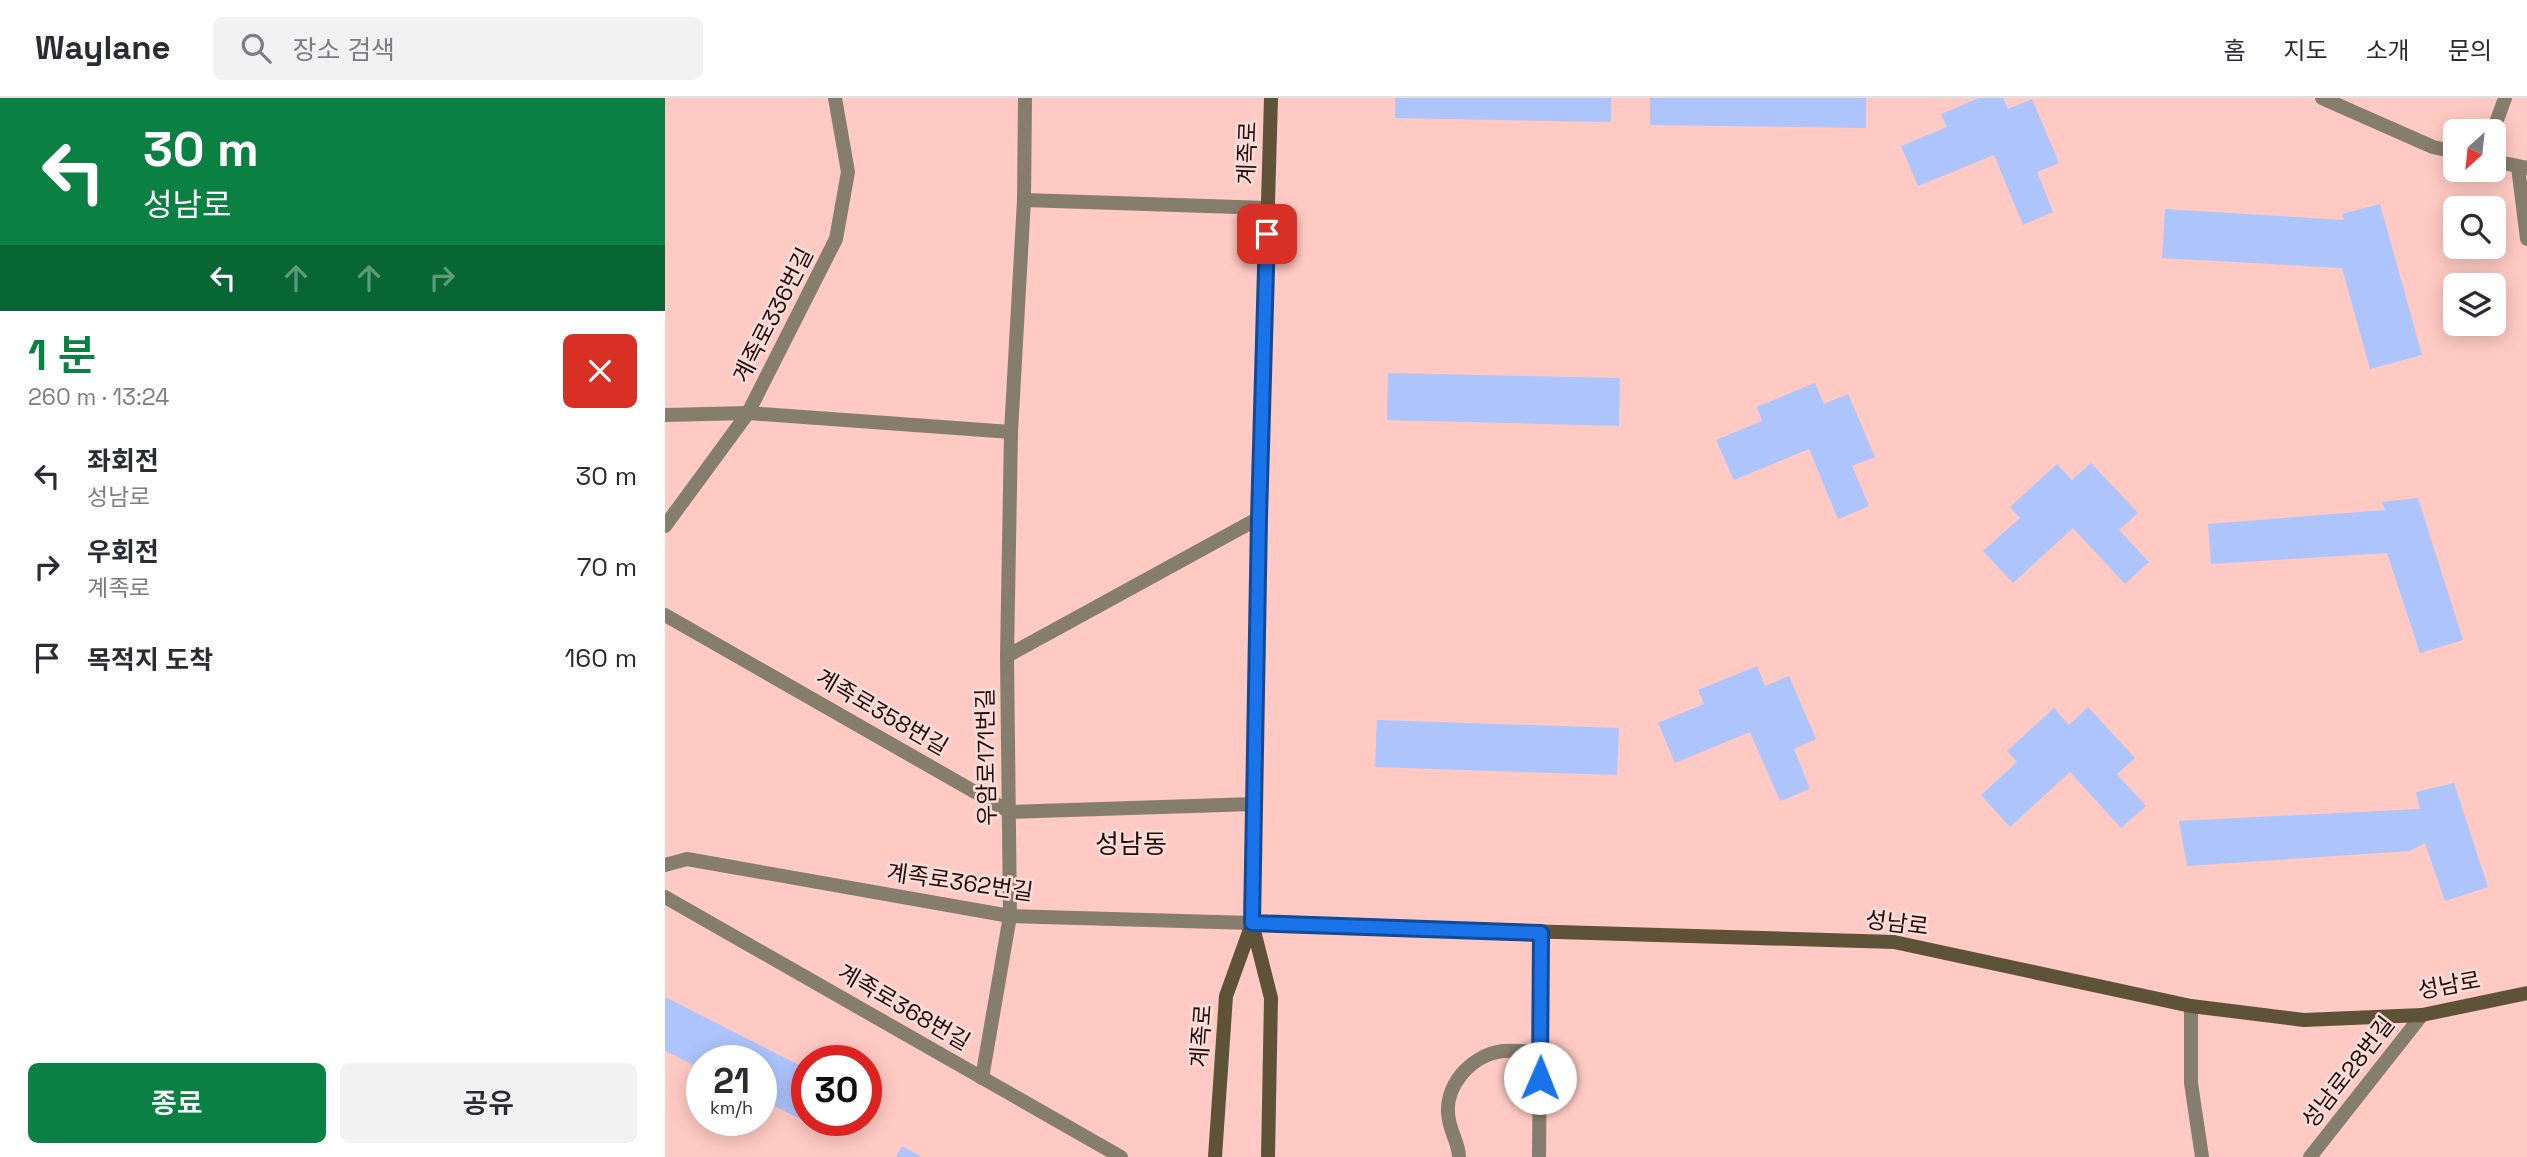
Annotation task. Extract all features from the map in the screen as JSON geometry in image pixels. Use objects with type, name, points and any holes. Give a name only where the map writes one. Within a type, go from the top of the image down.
[{"type":"main road","name":"계족로","points":[[1268,1157],[1271,998],[1252,923],[1259,518],[1271,98]]},
{"type":"main road","name":"계족로","points":[[1215,1157],[1226,996],[1252,923]]},
{"type":"main road","name":"성남로","points":[[1252,923],[1894,942],[2191,1006],[2304,1020],[2422,1015],[2527,993]]},
{"type":"street","name":"계족로336번길","points":[[665,526],[748,413],[836,239],[848,172],[835,98]]},
{"type":"street","name":"우암로171번길","points":[[982,1078],[1010,916],[1007,656],[1011,432],[1024,200],[1025,98]]},
{"type":"street","points":[[2322,98],[2443,149]]},
{"type":"street","points":[[2497,119],[2505,98]]},
{"type":"street","points":[[2523,167],[2527,239]]},
{"type":"street","points":[[1024,200],[1268,208]]},
{"type":"street","points":[[665,415],[748,413],[1011,432]]},
{"type":"street","points":[[1007,656],[1259,518]]},
{"type":"street","name":"계족로358번길","points":[[665,615],[1010,812]]},
{"type":"street","points":[[1010,812],[1254,804]]},
{"type":"street","name":"계족로362번길","points":[[665,865],[687,859],[1010,916],[1252,923]]},
{"type":"street","name":"계족로368번길","points":[[665,897],[1121,1157]]},
{"type":"street","points":[[1539,1157],[1541,933]]},
{"type":"street","points":[[2191,1006],[2191,1083],[2202,1157]]},
{"type":"street","name":"성남로28번길","points":[[2310,1157],[2422,1015]]},
{"type":"street","points":[[1459,1157],[1448,1119],[1448,1096],[1461,1074],[1481,1059],[1501,1051],[1541,1052]]},
{"type":"building","points":[[1395,98],[1611,98],[1611,122],[1395,118]]},
{"type":"building","points":[[1650,98],[1866,98],[1866,128],[1650,125]]},
{"type":"building","points":[[1979,98],[2003,98],[2008,109],[2032,99],[2059,163],[2037,172],[2053,212],[2023,225],[1994,155],[1918,186],[1901,146],[1947,127],[1941,114]]},
{"type":"building","points":[[2380,204],[2422,355],[2370,369],[2342,268],[2162,258],[2165,209],[2344,220],[2342,214]]},
{"type":"building","points":[[1388,373],[1620,378],[1619,426],[1387,420]]},
{"type":"building","points":[[1815,383],[1824,404],[1848,394],[1875,457],[1852,466],[1869,506],[1838,519],[1809,449],[1734,480],[1716,440],[1762,421],[1757,407]]},
{"type":"building","points":[[2091,463],[2138,513],[2119,530],[2149,562],[2125,584],[2073,528],[2013,583],[1983,551],[2020,518],[2010,507],[2057,464],[2072,480]]},
{"type":"building","points":[[2418,498],[2463,640],[2420,653],[2387,553],[2211,564],[2208,524],[2385,510],[2382,502]]},
{"type":"building","points":[[1757,666],[1765,686],[1789,676],[1816,739],[1794,749],[1810,789],[1780,801],[1750,732],[1675,763],[1658,723],[1704,704],[1698,690]]},
{"type":"building","points":[[2088,707],[2135,758],[2117,774],[2146,806],[2121,828],[2070,772],[2010,827],[1981,795],[2017,762],[2007,751],[2054,708],[2069,725]]},
{"type":"building","points":[[1377,720],[1619,728],[1617,775],[1375,767]]},
{"type":"building","points":[[2454,783],[2488,887],[2445,901],[2425,843],[2410,851],[2187,866],[2179,821],[2420,809],[2416,792]]},
{"type":"building","points":[[665,997],[760,1045],[686,1045],[686,1061],[665,1051]]},
{"type":"building","points":[[777,1054],[791,1061],[791,1114],[777,1107]]},
{"type":"building","points":[[902,1146],[922,1157],[896,1157]]},
{"type":"district","name":"성남동","points":[[1131,844]]},
{"type":"route","points":[[1267,234],[1252,923],[1541,933],[1540,1078]]}]
